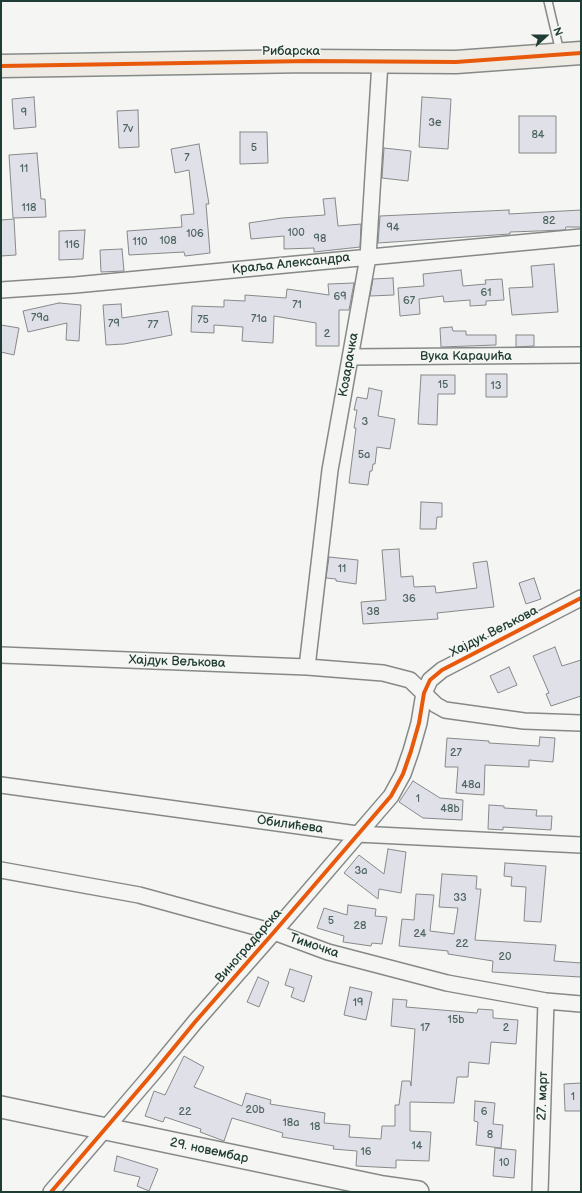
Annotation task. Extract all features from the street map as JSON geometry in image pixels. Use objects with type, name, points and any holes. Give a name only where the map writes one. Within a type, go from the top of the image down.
[{"type":"main road","name":"Рибарска","points":[[1,66],[473,62],[571,54]]},
{"type":"main road","name":"29. новембар","points":[[1,1107],[383,1187],[418,1192]]},
{"type":"street","name":"Козарачка","points":[[308,667],[330,470],[368,257],[380,62]]},
{"type":"street","name":"Краља Александра","points":[[1,290],[75,285],[581,237]]},
{"type":"street","name":"Вука Караџића","points":[[351,357],[581,355]]},
{"type":"street","name":"Хајдук Вељкова","points":[[1,655],[308,667],[395,676],[410,680],[424,692],[430,680],[442,670],[581,598]]},
{"type":"street","points":[[424,692],[436,705],[445,710],[524,721],[581,723]]},
{"type":"street","name":"Виноградарска","points":[[51,1192],[391,796],[403,774],[419,723],[424,692]]},
{"type":"street","name":"Обилићева","points":[[1,785],[357,834],[581,846]]},
{"type":"street","name":"Тимочка","points":[[1,870],[138,895],[274,932],[328,952],[447,983],[546,1000],[581,1004]]},
{"type":"street","name":"27. март","points":[[540,1192],[546,1000]]},
{"type":"lane","points":[[548,1],[571,54]]},
{"type":"building","points":[[34,97],[36,127],[14,129],[12,99]]},
{"type":"building","points":[[422,97],[451,99],[448,149],[419,147]]},
{"type":"building","points":[[138,110],[139,147],[119,148],[117,111]]},
{"type":"building","points":[[519,116],[556,116],[556,153],[519,153]]},
{"type":"building","points":[[240,132],[267,132],[268,163],[240,164]]},
{"type":"building","points":[[199,144],[209,204],[206,204],[210,253],[185,256],[184,252],[129,255],[127,231],[182,227],[181,215],[194,214],[189,170],[175,173],[171,149]]},
{"type":"building","points":[[384,148],[411,151],[408,181],[382,178]]},
{"type":"building","points":[[37,153],[41,199],[45,199],[46,217],[13,218],[9,155]]},
{"type":"building","points":[[335,198],[338,226],[361,224],[360,247],[314,252],[314,248],[284,249],[284,236],[251,239],[249,223],[282,218],[325,215],[323,199]]},
{"type":"building","points":[[509,210],[509,214],[581,210],[581,227],[566,227],[565,230],[510,232],[510,234],[378,243],[380,216]]},
{"type":"building","points":[[14,219],[16,255],[1,256],[1,220]]},
{"type":"building","points":[[85,230],[83,259],[59,260],[59,231]]},
{"type":"building","points":[[122,249],[124,271],[101,272],[100,250]]},
{"type":"building","points":[[554,264],[558,312],[512,315],[509,288],[533,287],[531,266]]},
{"type":"building","points":[[461,270],[463,286],[486,284],[485,280],[502,279],[504,300],[486,301],[486,305],[470,306],[470,300],[444,302],[443,296],[419,299],[420,314],[400,316],[398,288],[424,286],[423,274]]},
{"type":"building","points":[[393,278],[394,295],[370,296],[373,279]]},
{"type":"building","points":[[354,283],[349,310],[339,310],[339,346],[316,346],[316,323],[274,316],[273,343],[242,341],[243,327],[214,325],[214,333],[191,332],[192,306],[224,307],[224,300],[245,301],[245,295],[286,298],[287,289],[329,295],[328,284]]},
{"type":"building","points":[[59,303],[81,305],[79,341],[66,340],[67,323],[28,332],[23,311]]},
{"type":"building","points":[[121,304],[122,318],[168,311],[172,335],[124,344],[106,345],[103,305]]},
{"type":"building","points":[[1,325],[19,328],[14,355],[1,352]]},
{"type":"building","points":[[452,327],[453,331],[466,331],[466,335],[496,335],[496,345],[441,347],[440,328]]},
{"type":"building","points":[[516,335],[534,335],[534,346],[516,347]]},
{"type":"building","points":[[486,374],[507,374],[507,397],[486,397]]},
{"type":"building","points":[[421,375],[455,375],[455,394],[438,394],[437,425],[418,424]]},
{"type":"building","points":[[369,388],[382,391],[378,416],[395,419],[390,449],[377,447],[375,464],[373,464],[372,471],[370,471],[368,485],[349,483],[356,428],[354,428],[357,410],[354,410],[357,397],[367,399]]},
{"type":"building","points":[[421,502],[442,503],[442,517],[437,517],[436,529],[420,529]]},
{"type":"building","points":[[399,549],[401,577],[413,576],[414,587],[435,586],[436,593],[477,588],[473,563],[487,561],[494,607],[437,613],[438,619],[363,624],[361,602],[386,600],[382,550]]},
{"type":"building","points":[[329,557],[358,560],[356,584],[326,578]]},
{"type":"building","points":[[534,578],[541,599],[526,604],[519,583]]},
{"type":"building","points":[[555,647],[562,666],[581,660],[581,696],[551,706],[546,694],[549,693],[533,656]]},
{"type":"building","points":[[509,667],[517,685],[498,693],[490,676]]},
{"type":"building","points":[[540,737],[555,738],[553,762],[529,760],[529,767],[485,765],[484,795],[456,793],[458,767],[445,767],[447,738],[489,741],[489,743],[539,746]]},
{"type":"building","points":[[413,781],[440,798],[463,800],[462,820],[423,818],[399,802]]},
{"type":"building","points":[[489,805],[504,806],[504,808],[537,810],[536,816],[552,816],[551,830],[503,827],[503,830],[488,829]]},
{"type":"building","points":[[388,849],[406,852],[401,893],[379,889],[378,899],[344,873],[359,855],[384,874]]},
{"type":"building","points":[[505,863],[546,866],[541,922],[524,921],[526,887],[511,886],[512,877],[504,876]]},
{"type":"building","points":[[442,874],[477,876],[476,889],[481,889],[475,940],[556,945],[554,961],[581,963],[581,977],[492,972],[493,961],[448,954],[448,951],[399,946],[402,919],[414,920],[416,894],[434,895],[430,931],[454,934],[458,908],[439,907]]},
{"type":"building","points":[[348,905],[376,909],[375,916],[387,917],[382,944],[372,943],[371,946],[343,942],[344,936],[317,928],[324,908],[347,915]]},
{"type":"building","points":[[290,969],[312,976],[304,1002],[291,997],[294,988],[285,985]]},
{"type":"building","points":[[258,977],[269,982],[259,1007],[247,1002]]},
{"type":"building","points":[[350,987],[372,992],[366,1020],[344,1015]]},
{"type":"building","points":[[393,999],[407,1000],[406,1007],[477,1013],[478,1009],[493,1010],[493,1018],[518,1020],[516,1044],[491,1042],[489,1064],[469,1062],[468,1077],[457,1077],[454,1103],[410,1102],[410,1131],[431,1132],[429,1161],[396,1160],[396,1168],[356,1166],[357,1151],[333,1149],[334,1146],[282,1137],[283,1133],[232,1118],[224,1141],[200,1132],[201,1129],[165,1117],[163,1122],[145,1116],[154,1091],[165,1095],[184,1056],[204,1067],[194,1087],[242,1106],[246,1093],[271,1100],[270,1104],[325,1113],[324,1123],[350,1125],[349,1137],[381,1139],[382,1126],[395,1126],[395,1105],[399,1105],[402,1081],[410,1081],[411,1086],[415,1029],[391,1026]]},
{"type":"building","points":[[581,1083],[581,1111],[565,1111],[564,1084]]},
{"type":"building","points":[[475,1101],[495,1103],[493,1124],[503,1125],[501,1148],[476,1145],[478,1122],[474,1121]]},
{"type":"building","points":[[495,1148],[516,1150],[514,1178],[493,1176]]},
{"type":"building","points":[[117,1156],[158,1169],[149,1191],[137,1186],[140,1177],[114,1171]]},
{"type":"cycle path","points":[[1,66],[309,61],[456,62],[581,53]]},
{"type":"cycle path","points":[[51,1192],[195,1022],[391,796],[403,774],[411,751],[419,723],[424,693],[430,680],[442,670],[581,598]]}]
